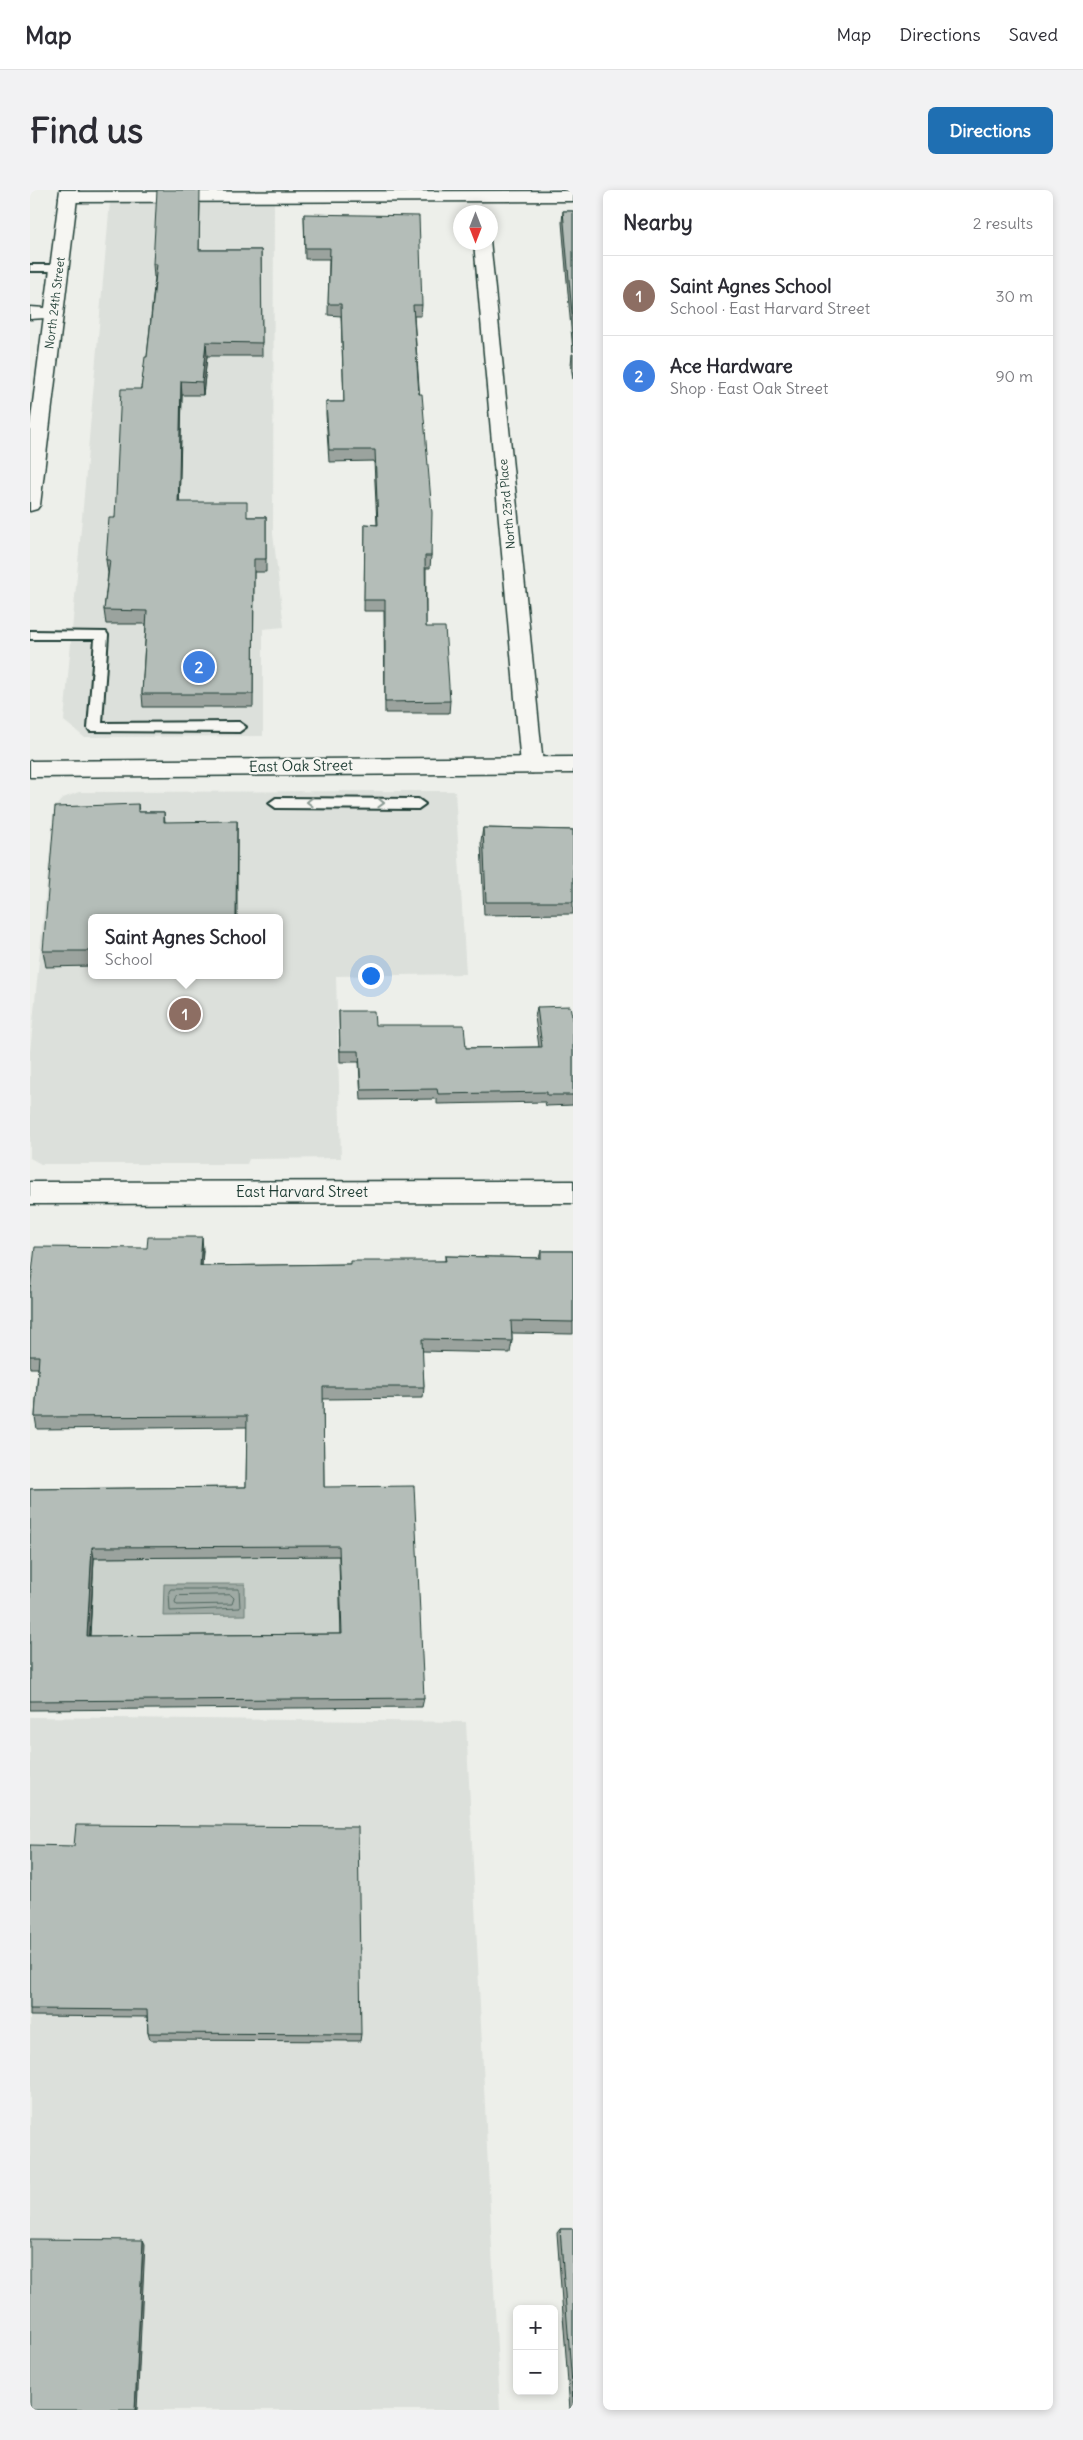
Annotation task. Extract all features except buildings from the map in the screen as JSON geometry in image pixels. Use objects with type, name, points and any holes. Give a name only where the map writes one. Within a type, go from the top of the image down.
[{"type":"street","points":[[69,194],[274,194],[479,200],[573,196]]},
{"type":"street","name":"North 24th Street","points":[[30,503],[35,418],[54,313],[69,194]]},
{"type":"street","name":"North 23rd Place","points":[[484,250],[532,765]]},
{"type":"street","points":[[30,313],[54,313]]},
{"type":"street","name":"East Oak Street","points":[[30,769],[573,764]]},
{"type":"street","name":"East Harvard Street","points":[[30,1193],[573,1192]]},
{"type":"lane","points":[[30,268],[60,268]]},
{"type":"lane","points":[[30,635],[102,635],[95,728],[239,727]]},
{"type":"lane","points":[[276,803],[418,804]]},
{"type":"shaded area","points":[[111,190],[274,190],[273,533],[284,627],[263,629],[263,736],[84,737],[64,721]]},
{"type":"shaded area","points":[[455,791],[466,974],[336,976],[341,1158],[249,1159],[247,1164],[41,1164],[30,1158],[30,1052],[54,808],[63,798],[79,792]]},
{"type":"shaded area","points":[[339,1556],[341,1644],[89,1646],[94,1558]]},
{"type":"shaded area","points":[[30,1717],[466,1722],[500,2410],[30,2410]]},
{"type":"water","points":[[164,1584],[245,1584],[245,1615],[163,1616]]},
{"type":"place","name":"Ace Hardware","points":[[199,667]]},
{"type":"place","name":"Saint Agnes School","points":[[185,1014]]}]
